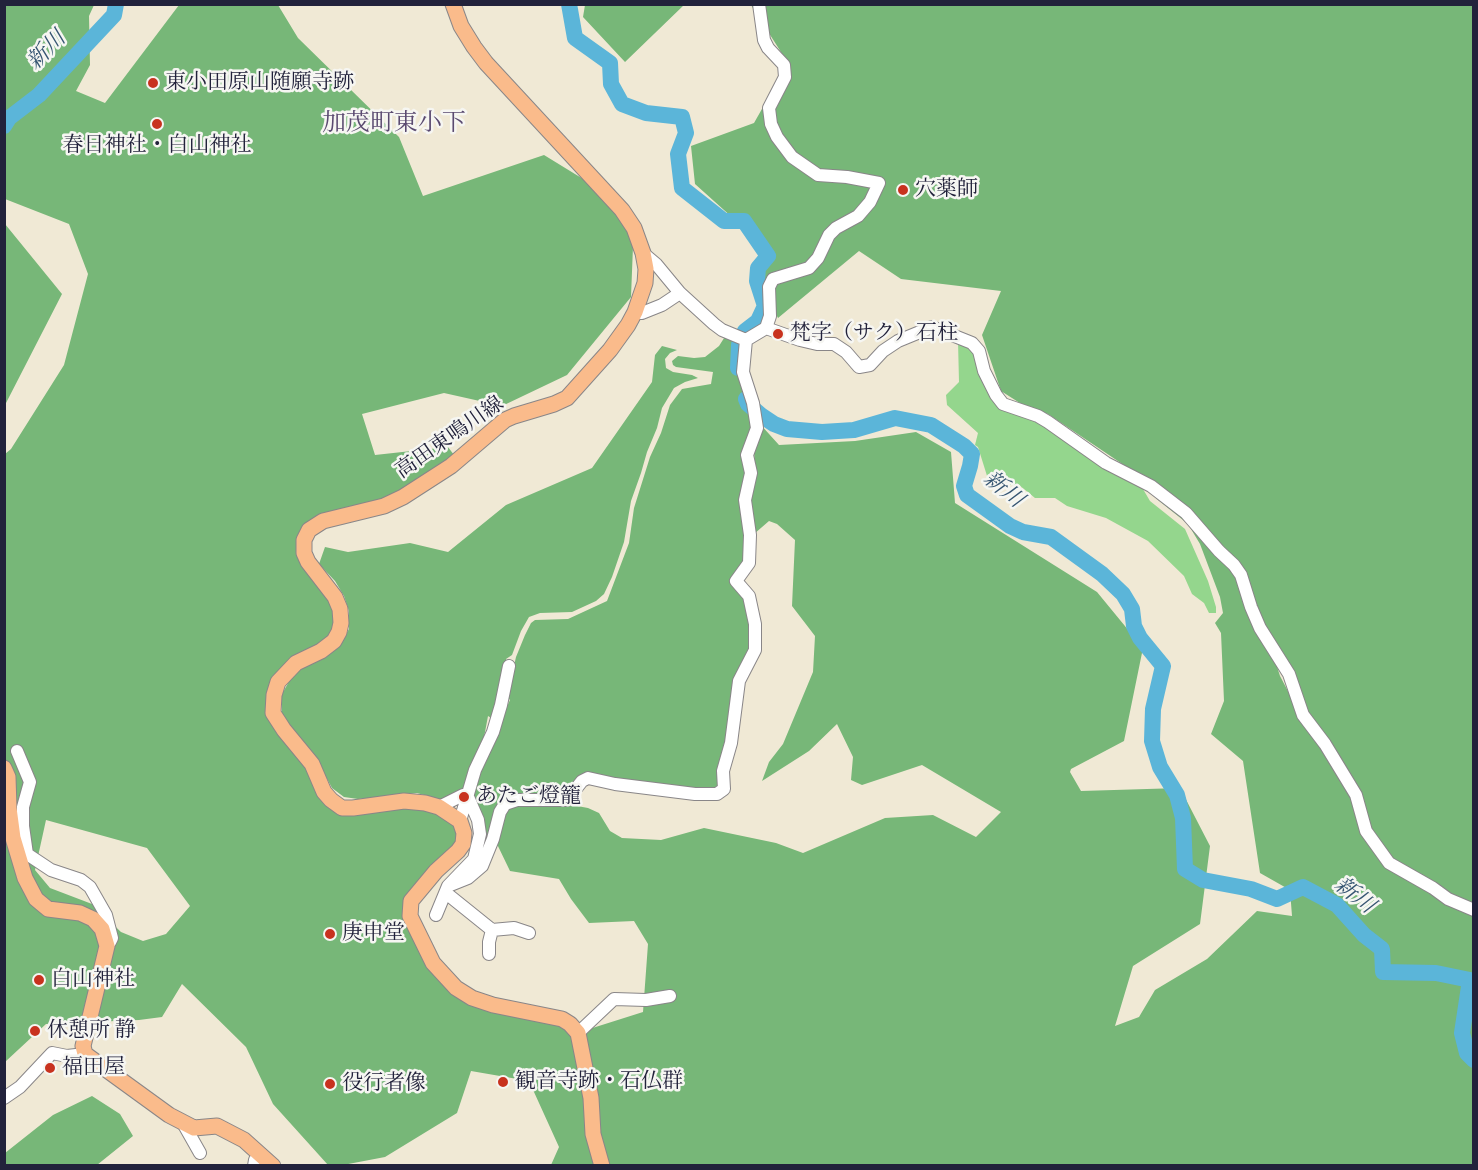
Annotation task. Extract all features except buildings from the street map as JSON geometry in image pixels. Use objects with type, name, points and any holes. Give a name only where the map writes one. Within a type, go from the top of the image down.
[{"type":"main road","name":"高田東鳴川線","points":[[453,4],[461,26],[486,63],[622,210],[634,228],[646,269],[645,283],[628,325],[610,350],[567,398],[554,405],[505,420],[452,466],[403,497],[384,506],[323,521],[309,530],[304,540],[304,553],[308,562],[334,597],[340,609],[342,623],[334,641],[321,651],[296,663],[278,682],[274,695],[273,713],[312,764],[324,792],[342,808],[404,801],[425,803],[439,807],[460,821]]},
{"type":"main road","points":[[4,768],[9,777],[9,808],[13,838],[25,878],[36,899],[48,909],[80,913],[93,919],[102,929],[107,946],[84,1046],[85,1054],[183,1123],[194,1128],[217,1126],[244,1140],[258,1160],[273,1166]]},
{"type":"main road","points":[[460,821],[464,833],[462,844],[411,901],[410,916],[433,963],[456,988],[472,998],[493,1005],[562,1019],[578,1033],[591,1098],[593,1134],[602,1166]]},
{"type":"street","points":[[746,340],[766,328],[770,316],[769,287],[773,279],[809,268],[818,258],[829,235],[836,228],[858,216],[870,202],[879,183],[818,175],[792,157],[777,137],[771,124],[769,108],[784,77],[784,65],[768,48],[764,40],[759,4]]},
{"type":"street","points":[[643,254],[656,264],[680,293],[714,324],[746,340]]},
{"type":"street","points":[[635,312],[642,313],[662,305],[680,293]]},
{"type":"street","points":[[766,328],[800,340],[817,344],[834,344],[846,352],[859,367],[870,365],[883,351],[898,341],[932,327],[972,343],[979,351],[984,371],[1003,404],[1038,416],[1088,452],[1151,486],[1186,513],[1241,574],[1260,628],[1289,674],[1303,715],[1325,744],[1356,795],[1366,831],[1389,863],[1473,910]]},
{"type":"street","points":[[447,890],[468,878],[482,866],[493,839],[500,812],[505,804],[517,800],[567,800],[582,781],[588,778],[615,784],[695,794],[717,794],[724,789],[723,771],[731,743],[739,681],[754,650],[755,624],[749,597],[736,581],[749,563],[750,535],[745,500],[752,473],[747,455],[757,428],[754,407],[743,372],[746,340]]},
{"type":"street","points":[[460,821],[475,770],[493,732],[510,666]]},
{"type":"street","points":[[17,751],[30,782],[23,807],[27,854],[51,870],[81,880],[90,887],[106,915],[112,938],[107,946]]},
{"type":"street","points":[[436,915],[447,890],[474,859],[479,846],[480,834],[478,820],[468,797],[463,795],[439,807]]},
{"type":"street","points":[[447,890],[492,930],[514,928],[530,933]]},
{"type":"street","points":[[489,954],[492,930]]},
{"type":"street","points":[[578,1033],[614,999],[670,996]]},
{"type":"street","points":[[4,1098],[20,1087],[52,1053],[67,1056],[85,1054]]},
{"type":"street","points":[[183,1123],[200,1153]]},
{"type":"green space","points":[[585,4],[684,5],[625,62],[583,17]]},
{"type":"green space","points":[[5,5],[94,5],[89,16],[90,65],[76,91],[105,103],[179,5],[278,5],[298,38],[399,137],[423,196],[544,155],[588,182],[617,214],[628,231],[633,246],[631,297],[567,375],[502,406],[444,393],[362,414],[375,455],[448,447],[454,455],[400,492],[298,539],[334,611],[335,622],[329,637],[293,658],[280,669],[272,679],[268,694],[327,805],[424,809],[436,813],[454,825],[457,834],[456,842],[405,898],[440,981],[559,1025],[571,1035],[585,1099],[595,1165],[551,1165],[559,1147],[529,1081],[471,1071],[457,1113],[385,1157],[343,1165],[328,1165],[273,1104],[246,1047],[182,984],[162,1017],[46,1024],[5,1062],[5,454],[11,449],[64,365],[88,274],[69,224],[5,199]],"holes":[[[46,820],[147,848],[190,906],[166,934],[143,941],[121,932],[92,904],[50,888],[35,870]]]},
{"type":"green space","points":[[751,5],[1473,5],[1473,909],[1402,869],[1377,844],[1350,774],[1335,749],[1303,706],[1257,609],[1246,574],[1155,486],[1048,414],[1023,405],[1001,391],[982,335],[1001,291],[901,279],[859,251],[778,318],[756,276],[773,254],[695,184],[691,146],[754,123],[788,63]]},
{"type":"green space","points":[[5,224],[62,294],[5,405]]},
{"type":"green space","points":[[726,335],[742,343],[754,426],[747,474],[746,562],[733,577],[747,598],[754,632],[721,787],[704,791],[584,774],[566,794],[510,798],[479,858],[472,798],[483,759],[510,700],[507,696],[516,657],[525,635],[535,620],[568,619],[607,601],[629,543],[634,508],[670,405],[682,389],[711,384],[713,372],[676,367],[672,361],[678,356],[705,357],[719,346]]},
{"type":"green space","points":[[958,341],[972,346],[992,396],[1140,484],[1150,501],[1185,529],[1208,581],[1216,613],[1209,613],[1204,603],[1192,594],[1184,576],[1148,541],[1106,518],[1067,506],[1055,498],[1035,498],[1019,485],[994,485],[988,479],[978,447],[975,445],[978,433],[947,405],[946,395],[959,382]]},
{"type":"green space","points":[[662,346],[677,350],[665,359],[666,368],[698,378],[674,388],[662,408],[631,501],[624,542],[612,577],[604,594],[596,601],[572,612],[540,613],[529,617],[512,655],[506,659],[507,666],[494,720],[488,716],[482,748],[468,789],[445,801],[417,793],[358,799],[344,797],[332,788],[314,754],[287,723],[282,713],[282,694],[291,678],[300,670],[338,648],[349,629],[349,611],[344,596],[335,581],[319,564],[325,547],[348,552],[410,543],[448,552],[506,505],[592,468],[652,382],[655,355]]},
{"type":"green space","points":[[760,424],[779,445],[855,441],[916,432],[951,452],[955,503],[1097,592],[1143,648],[1124,741],[1071,769],[1070,772],[1081,791],[1180,788],[1210,846],[1200,924],[1133,966],[1115,1026],[1139,1017],[1155,990],[1207,959],[1257,911],[1292,916],[1290,890],[1260,873],[1243,761],[1211,734],[1224,701],[1221,633],[1215,623],[1223,613],[1220,597],[1200,544],[1188,524],[1158,500],[1151,491],[1192,522],[1230,564],[1271,648],[1280,676],[1290,695],[1345,776],[1372,847],[1473,915],[1473,1165],[607,1165],[599,1133],[583,1031],[643,1012],[648,944],[634,921],[589,923],[559,879],[510,871],[496,842],[505,811],[509,806],[550,801],[588,808],[599,813],[610,831],[622,838],[661,840],[704,828],[776,843],[803,853],[885,818],[933,815],[976,837],[1001,812],[922,765],[862,785],[851,780],[853,757],[837,724],[809,751],[762,781],[769,762],[783,744],[813,672],[815,636],[792,606],[795,540],[777,524],[769,521],[754,534],[748,503],[755,476],[754,448]]},
{"type":"green space","points":[[92,1096],[120,1114],[133,1136],[97,1165],[5,1165],[5,1153],[53,1115]]},
{"type":"waterway","name":"新川","points":[[4,126],[9,118],[39,95],[114,15],[116,4]]},
{"type":"waterway","name":"新川","points":[[569,4],[575,38],[610,63],[611,84],[622,104],[646,113],[682,117],[686,133],[678,154],[682,188],[724,221],[744,221],[768,256],[758,268],[757,281],[765,306],[758,321],[745,331],[739,345],[738,368]]},
{"type":"waterway","name":"新川","points":[[746,399],[748,404],[762,416],[787,429],[822,432],[854,430],[895,418],[931,425],[964,446],[972,454],[964,486],[967,495],[1010,526],[1023,532],[1051,537],[1102,574],[1123,594],[1132,609],[1134,626],[1140,638],[1163,666],[1153,709],[1152,741],[1160,767],[1177,795],[1183,818],[1185,869],[1203,880],[1251,889],[1277,899],[1303,887],[1337,905],[1364,935],[1382,949],[1383,972],[1436,973],[1470,980],[1462,1033],[1467,1053],[1474,1060]]},
{"type":"place","name":"東小田原山随願寺跡","points":[[153,83]]},
{"type":"place","name":"春日神社・白山神社","points":[[157,124]]},
{"type":"place","name":"穴薬師","points":[[903,190]]},
{"type":"place","name":"梵字（サク）石柱","points":[[778,334]]},
{"type":"place","name":"あたご燈籠","points":[[464,797]]},
{"type":"place","name":"庚申堂","points":[[330,934]]},
{"type":"place","name":"白山神社","points":[[39,980]]},
{"type":"place","name":"休憩所 静","points":[[35,1031]]},
{"type":"place","name":"福田屋","points":[[50,1068]]},
{"type":"place","name":"観音寺跡・石仏群","points":[[503,1082]]},
{"type":"place","name":"役行者像","points":[[330,1084]]},
{"type":"district","name":"加茂町東小下","points":[[394,124]]}]
